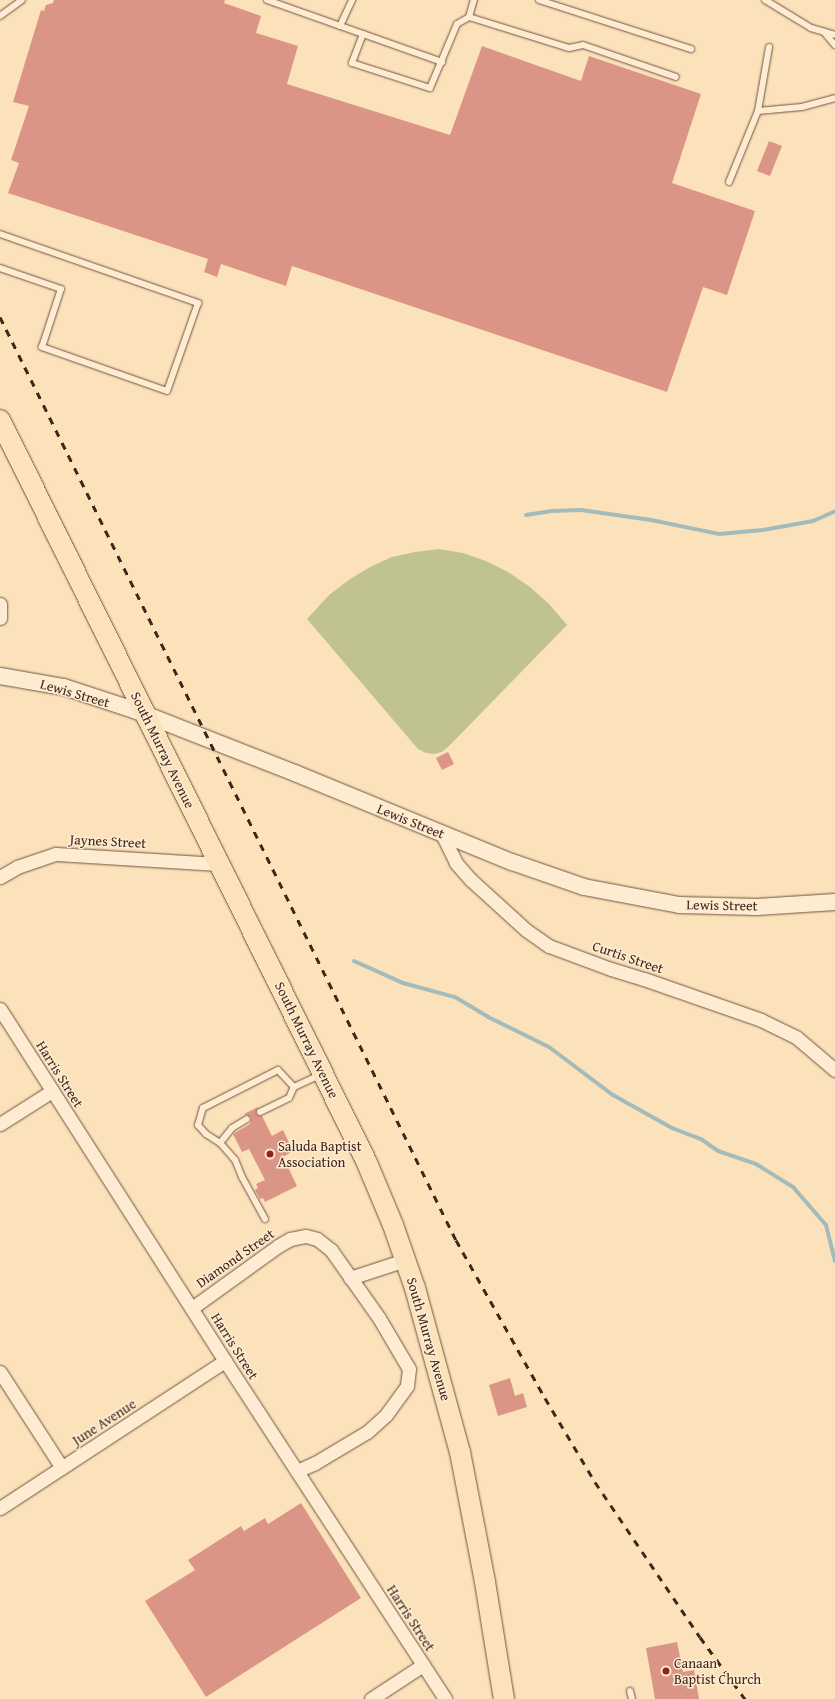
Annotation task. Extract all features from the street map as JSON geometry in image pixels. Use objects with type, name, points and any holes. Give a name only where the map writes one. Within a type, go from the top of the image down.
[{"type":"main road","name":"South Murray Avenue","points":[[0,420],[367,1163],[405,1260],[430,1339],[460,1452],[485,1582],[504,1699]]},
{"type":"street","points":[[0,604],[0,618]]},
{"type":"street","name":"Lewis Street","points":[[0,676],[64,687],[145,715],[297,774],[512,862],[584,887],[680,904],[757,907],[835,902]]},
{"type":"street","name":"Curtis Street","points":[[442,834],[456,863],[471,880],[526,930],[549,946],[610,969],[761,1020],[796,1037],[835,1070]]},
{"type":"street","name":"Jaynes Street","points":[[0,877],[24,865],[55,854],[220,864]]},
{"type":"street","name":"Harris Street","points":[[0,1009],[225,1361],[445,1699]]},
{"type":"street","points":[[0,1124],[52,1091]]},
{"type":"street","name":"Diamond Street","points":[[192,1308],[290,1239],[306,1236],[316,1238],[331,1250],[379,1318],[409,1369],[408,1386],[386,1415],[367,1432],[315,1463],[297,1471]]},
{"type":"street","points":[[350,1278],[405,1260]]},
{"type":"street","name":"June Avenue","points":[[0,1508],[225,1361]]},
{"type":"street","points":[[0,1372],[62,1468]]},
{"type":"street","points":[[371,1699],[423,1665]]},
{"type":"lane","points":[[0,16],[22,0]]},
{"type":"lane","points":[[267,0],[442,62]]},
{"type":"lane","points":[[340,26],[352,0]]},
{"type":"lane","points":[[363,34],[352,63],[430,88],[457,24],[469,17],[474,0]]},
{"type":"lane","points":[[539,0],[691,49]]},
{"type":"lane","points":[[764,0],[811,28],[835,35]]},
{"type":"lane","points":[[469,17],[569,48],[583,45],[676,77]]},
{"type":"lane","points":[[824,32],[835,45]]},
{"type":"lane","points":[[729,182],[758,111],[769,47]]},
{"type":"lane","points":[[758,111],[802,107],[835,98]]},
{"type":"lane","points":[[0,234],[198,303],[167,391],[42,347],[61,289],[0,268]]},
{"type":"lane","points":[[265,1219],[242,1177],[235,1160],[220,1143],[206,1134],[198,1125],[203,1108],[278,1070],[294,1087]]},
{"type":"lane","points":[[260,1112],[289,1098],[294,1087],[323,1074]]},
{"type":"lane","points":[[220,1143],[232,1128],[247,1119]]},
{"type":"lane","points":[[630,1691],[632,1699]]},
{"type":"green space","points":[[439,549],[463,553],[486,561],[508,572],[530,587],[549,604],[567,625],[450,745],[442,752],[434,754],[426,753],[418,749],[307,619],[329,595],[350,579],[370,567],[392,557]]},
{"type":"building","points":[[54,0],[225,0],[224,3],[261,16],[256,33],[298,46],[287,84],[450,135],[482,46],[581,81],[589,56],[701,94],[672,183],[755,211],[727,295],[703,287],[667,392],[292,266],[286,286],[221,264],[217,277],[204,272],[208,259],[8,193],[19,163],[11,160],[29,106],[13,102],[41,10],[44,11],[46,5],[53,3]]},
{"type":"building","points":[[769,141],[782,146],[770,176],[757,171]]},
{"type":"building","points":[[448,752],[454,764],[442,770],[436,758]]},
{"type":"building","name":"Saluda Baptist Association","points":[[258,1107],[256,1114],[262,1116],[272,1136],[283,1130],[293,1151],[283,1157],[297,1186],[265,1202],[263,1198],[260,1199],[255,1190],[258,1188],[256,1184],[265,1180],[249,1149],[242,1152],[233,1134],[250,1124],[251,1117],[244,1114]]},
{"type":"building","points":[[510,1378],[515,1396],[523,1393],[527,1407],[498,1416],[489,1385]]},
{"type":"building","points":[[301,1503],[361,1598],[206,1697],[145,1601],[195,1570],[188,1560],[241,1526],[244,1531],[265,1518],[268,1524]]},
{"type":"building","name":"Canaan Baptist Church","points":[[677,1642],[683,1672],[694,1670],[699,1699],[655,1699],[646,1648]]},
{"type":"waterway","points":[[526,515],[552,511],[581,510],[651,520],[719,534],[763,530],[813,521],[835,511]]},
{"type":"waterway","points":[[354,961],[403,983],[455,997],[488,1017],[549,1047],[613,1095],[672,1128],[701,1139],[718,1151],[756,1164],[793,1187],[826,1225],[835,1261]]},
{"type":"railway","points":[[0,317],[456,1240],[545,1398],[595,1482],[700,1637],[745,1699]]},
{"type":"place","name":"Saluda Baptist Association","points":[[270,1154]]},
{"type":"place","name":"Canaan Baptist Church","points":[[666,1671]]}]
